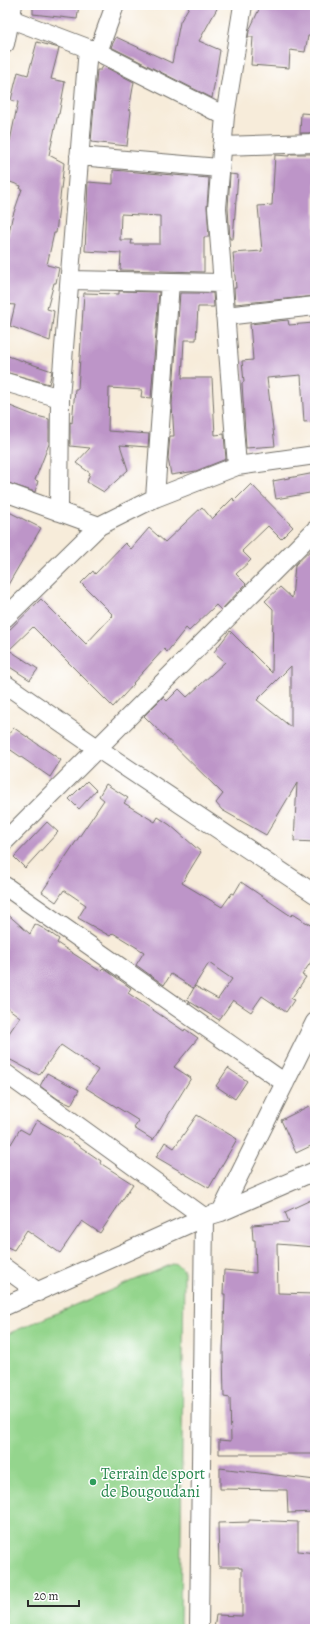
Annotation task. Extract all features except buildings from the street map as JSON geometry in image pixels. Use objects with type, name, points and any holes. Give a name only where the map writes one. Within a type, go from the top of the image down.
[{"type":"street","points":[[59,512],[60,398],[79,156],[93,50],[115,5]]},
{"type":"street","points":[[237,466],[216,208],[225,116],[243,5]]},
{"type":"street","points":[[5,44],[12,12],[93,50],[225,116]]},
{"type":"street","points":[[222,146],[315,144]]},
{"type":"street","points":[[79,156],[219,168]]},
{"type":"street","points":[[70,280],[222,283]]},
{"type":"street","points":[[155,498],[170,282]]},
{"type":"street","points":[[225,316],[315,306]]},
{"type":"street","points":[[5,382],[60,398]]},
{"type":"street","points":[[5,618],[99,526],[155,498],[237,466],[315,455]]},
{"type":"street","points":[[5,492],[99,526]]},
{"type":"street","points":[[5,841],[315,530]]},
{"type":"street","points":[[5,684],[97,748],[315,894]]},
{"type":"street","points":[[5,886],[285,1083]]},
{"type":"street","points":[[221,1212],[315,1022]]},
{"type":"street","points":[[5,1073],[204,1217]]},
{"type":"street","points":[[5,1306],[204,1217],[221,1212],[315,1171]]},
{"type":"street","points":[[199,1629],[204,1217]]},
{"type":"street","points":[[5,1268],[38,1292]]},
{"type":"green space","name":"Terrain de sport de Bougoudani","points":[[175,1263],[184,1270],[180,1629],[5,1629],[5,1335]]},
{"type":"place","name":"Terrain de sport de Bougoudani","points":[[93,1482]]}]
